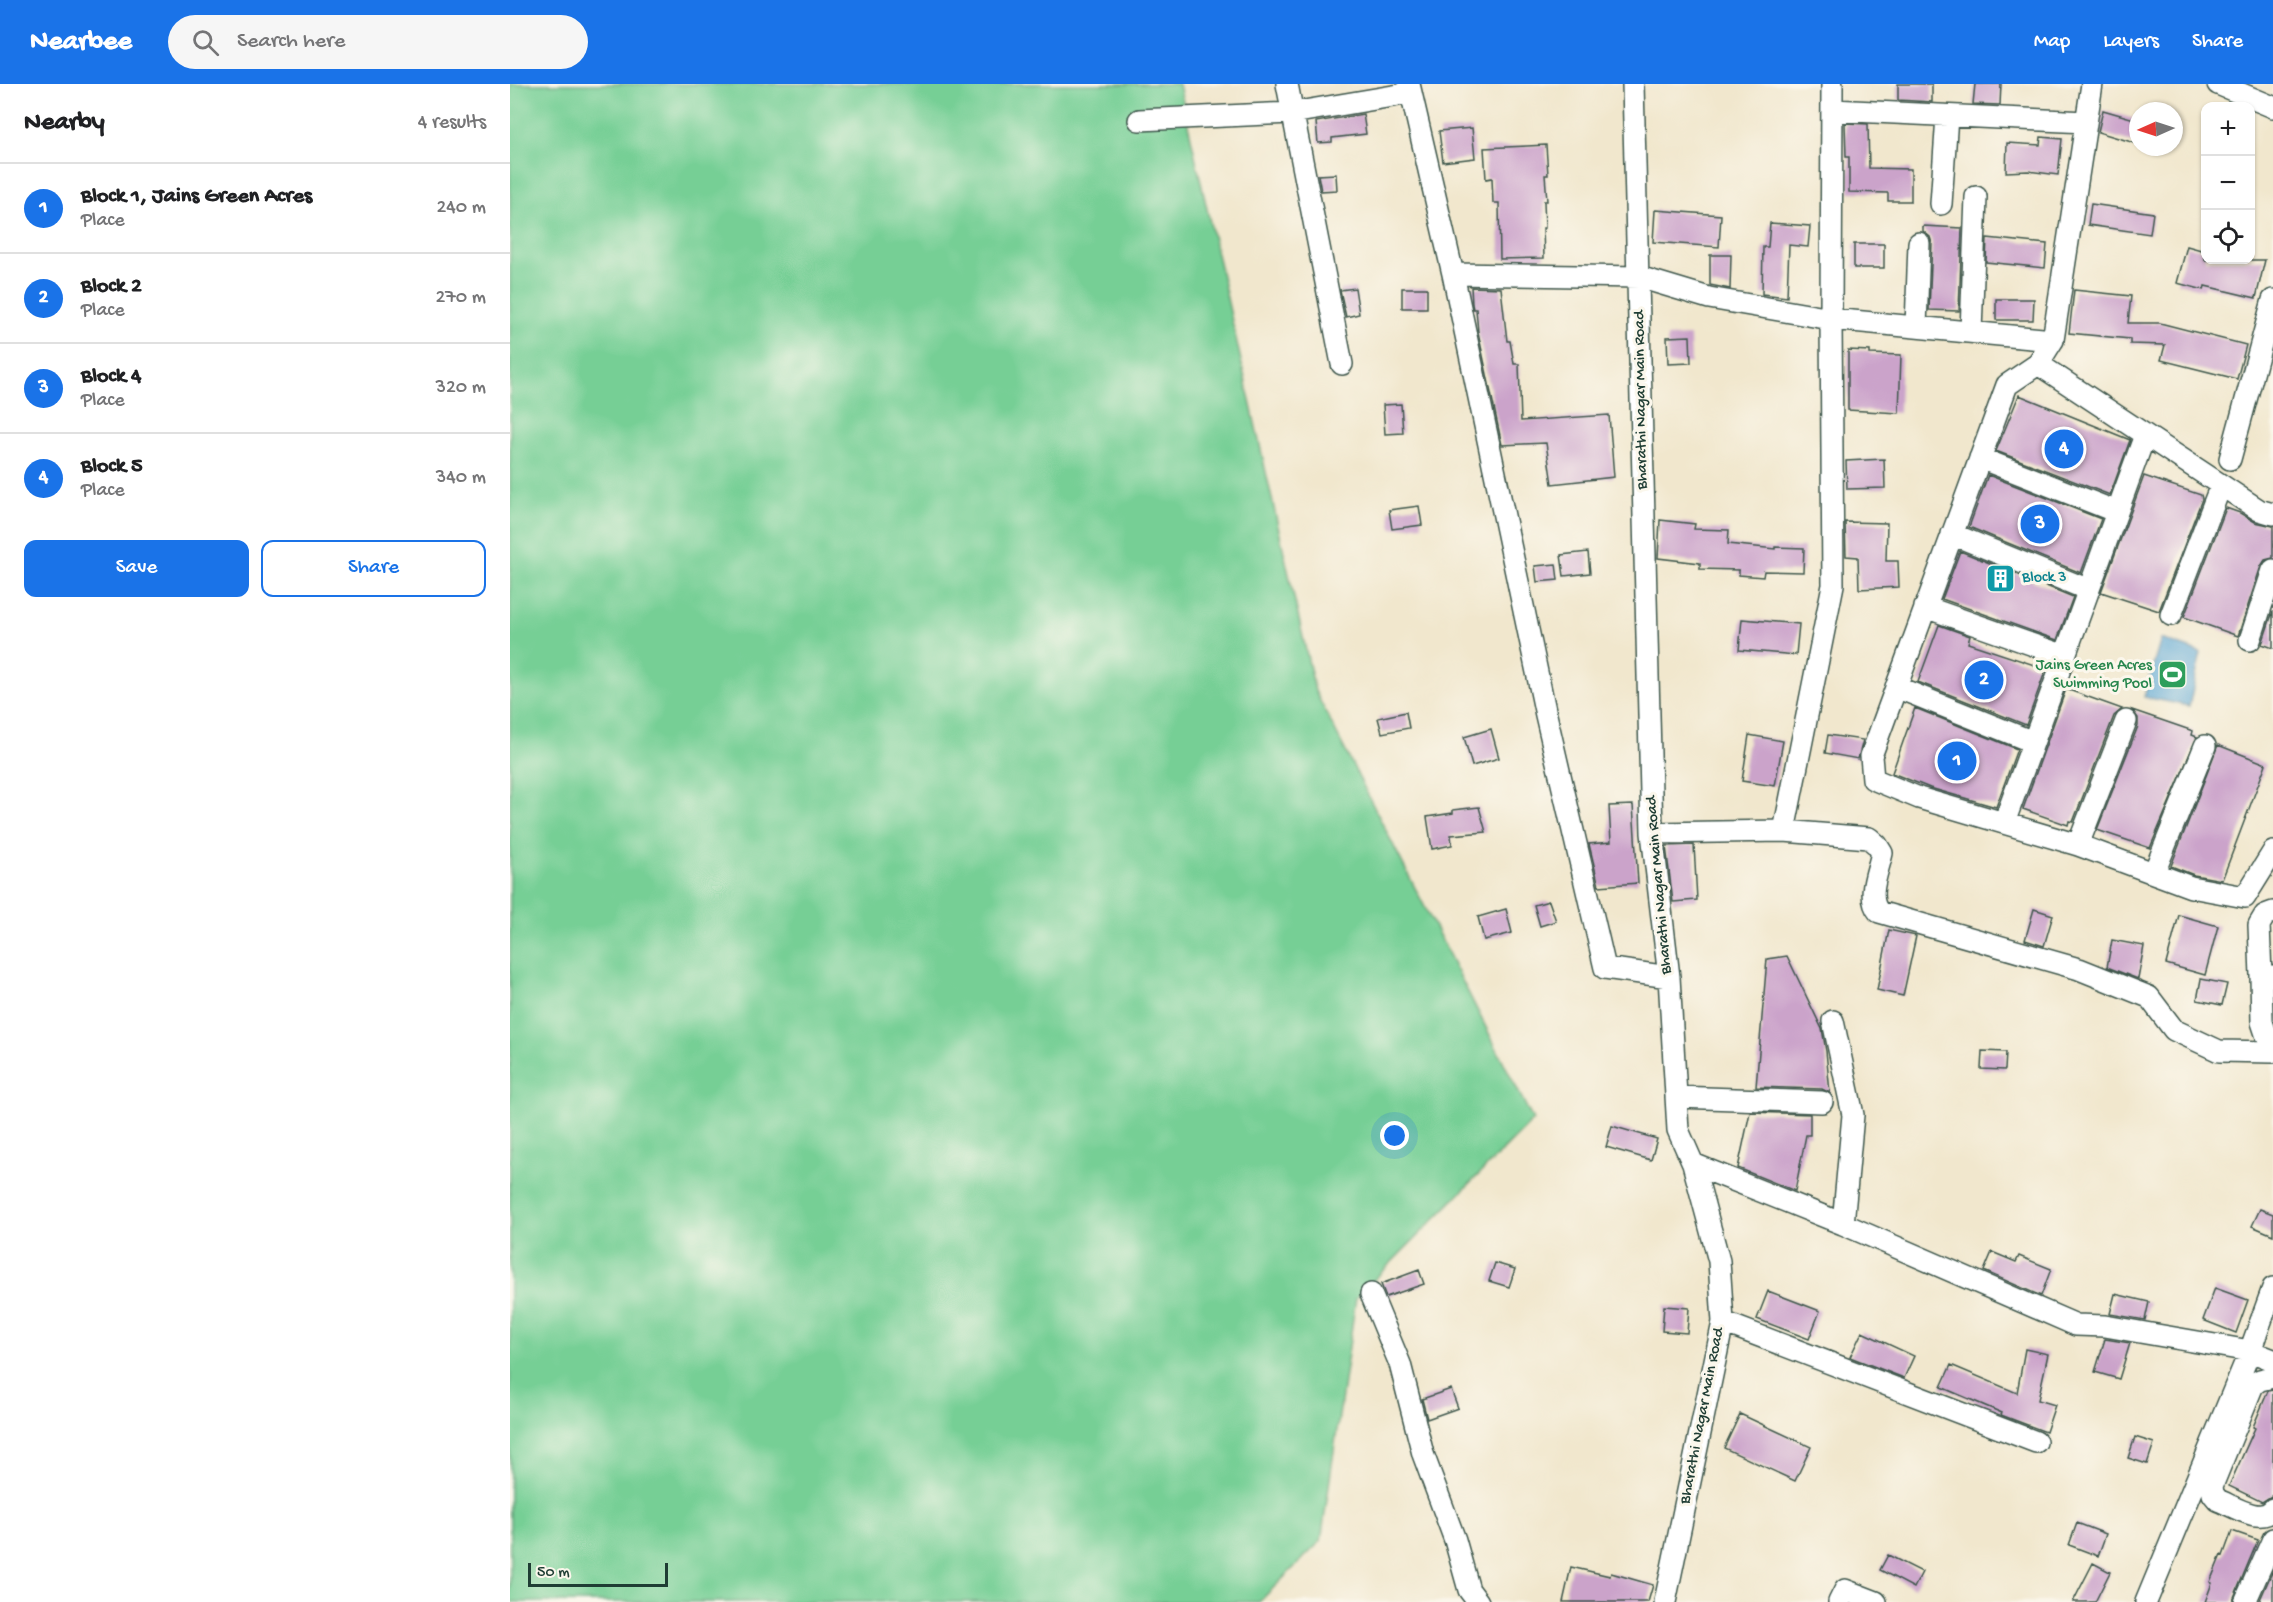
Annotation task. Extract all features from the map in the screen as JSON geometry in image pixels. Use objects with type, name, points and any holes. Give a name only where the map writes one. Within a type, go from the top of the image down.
[{"type":"street","points":[[1287,84],[1342,364]]},
{"type":"street","name":"Bharathi Nagar Main Road","points":[[1633,84],[1652,833],[1668,977],[1678,1130],[1693,1164],[1719,1261],[1723,1322],[1665,1602]]},
{"type":"street","points":[[1784,831],[1833,585],[1830,319],[1832,84]]},
{"type":"street","points":[[2091,84],[2053,339],[2038,364],[2007,385],[1871,756],[1873,779],[1919,798],[2078,845],[2191,887],[2245,897],[2273,852]]},
{"type":"street","points":[[2218,84],[2273,107]]},
{"type":"street","points":[[1139,120],[1292,113],[1410,89],[1454,274],[1546,714],[1605,968],[1668,977]]},
{"type":"street","points":[[1832,110],[2086,122]]},
{"type":"street","points":[[1941,204],[1947,116]]},
{"type":"street","points":[[1971,332],[1976,197]]},
{"type":"street","points":[[1916,327],[1919,243]]},
{"type":"street","points":[[1454,274],[1639,277],[1708,298],[1830,319],[2053,339]]},
{"type":"street","points":[[2230,459],[2273,300]]},
{"type":"street","points":[[2038,364],[2259,510],[2273,514]]},
{"type":"street","points":[[2004,823],[2145,435]]},
{"type":"street","points":[[1980,458],[2117,512]]},
{"type":"street","points":[[2171,615],[2221,485]]},
{"type":"street","points":[[1952,534],[2089,590]]},
{"type":"street","points":[[2250,640],[2273,570]]},
{"type":"street","points":[[1925,607],[2065,656]]},
{"type":"street","points":[[1896,687],[2033,742]]},
{"type":"street","points":[[2078,845],[2126,721]]},
{"type":"street","points":[[2154,873],[2205,746]]},
{"type":"street","points":[[1652,833],[1784,831],[1869,838],[1882,853],[1872,898],[1879,912],[2079,969],[2148,997],[2174,1030],[2219,1051],[2273,1052]]},
{"type":"street","points":[[2273,912],[2265,915],[2259,925],[2267,976],[2262,1022],[2266,1034],[2273,1037]]},
{"type":"street","points":[[1833,1021],[1853,1115],[1843,1224]]},
{"type":"street","points":[[1676,1097],[1822,1102]]},
{"type":"street","points":[[1693,1164],[1843,1224],[2076,1325],[2105,1326],[2250,1351],[2273,1360]]},
{"type":"street","points":[[2146,1602],[2250,1351],[2273,1288]]},
{"type":"street","points":[[1371,1293],[1400,1364],[1423,1454],[1455,1540],[1469,1590],[1478,1602]]},
{"type":"street","points":[[1723,1322],[2036,1442]]},
{"type":"street","points":[[2273,1377],[2260,1380],[2253,1385],[2212,1486],[2213,1494],[2218,1500],[2258,1516],[2266,1515],[2273,1509]]},
{"type":"street","points":[[2246,1602],[2273,1539]]},
{"type":"street","points":[[1839,1602],[1845,1590],[1876,1602]]},
{"type":"green space","points":[[510,84],[1179,84],[1315,691],[1533,1120],[1356,1298],[1321,1541],[1259,1602],[510,1602]]},
{"type":"water","name":"Jains Green Acres Swimming Pool","points":[[2161,639],[2201,653],[2189,706],[2144,697]]},
{"type":"building","points":[[1898,84],[1932,84],[1932,102],[1898,100]]},
{"type":"building","points":[[1975,84],[2001,84],[2000,105],[1973,104]]},
{"type":"building","points":[[2103,110],[2129,117],[2129,141],[2098,132]]},
{"type":"building","points":[[1363,114],[1366,134],[1332,138],[1332,142],[1318,143],[1316,122]]},
{"type":"building","points":[[1845,123],[1868,124],[1869,168],[1911,169],[1911,201],[1888,201],[1888,193],[1849,192],[1849,157],[1846,157]]},
{"type":"building","points":[[1472,128],[1475,158],[1443,162],[1439,131]]},
{"type":"building","points":[[2041,137],[2062,139],[2058,175],[2028,171],[2006,172],[2007,143],[2040,145]]},
{"type":"building","points":[[1546,145],[1548,175],[1545,175],[1547,201],[1544,201],[1544,258],[1500,259],[1499,203],[1493,203],[1492,178],[1486,179],[1484,148]]},
{"type":"building","points":[[1336,174],[1337,190],[1321,191],[1318,175]]},
{"type":"building","points":[[2091,204],[2153,213],[2150,234],[2088,225]]},
{"type":"building","points":[[1655,210],[1721,215],[1719,247],[1653,242]]},
{"type":"building","points":[[1770,223],[1810,226],[1808,247],[1789,245],[1787,297],[1762,294],[1763,247],[1768,247]]},
{"type":"building","points":[[1923,226],[1962,228],[1959,311],[1929,310],[1932,243],[1930,237],[1923,231]]},
{"type":"building","points":[[1987,238],[2047,244],[2045,268],[1986,262]]},
{"type":"building","points":[[1854,244],[1884,244],[1884,268],[1854,268]]},
{"type":"building","points":[[2187,246],[2201,250],[2201,264],[2255,264],[2255,260],[2265,260],[2256,298],[2205,286],[2204,290],[2177,283]]},
{"type":"building","points":[[1710,255],[1731,255],[1730,289],[1710,285]]},
{"type":"building","points":[[1471,287],[1501,288],[1507,341],[1510,341],[1514,364],[1519,364],[1521,421],[1609,415],[1614,477],[1552,484],[1546,443],[1502,445],[1478,332],[1476,309],[1473,309],[1472,304]]},
{"type":"building","points":[[1355,288],[1359,314],[1346,317],[1340,290]]},
{"type":"building","points":[[1402,288],[1427,288],[1427,308],[1402,308]]},
{"type":"building","points":[[2074,290],[2131,296],[2128,323],[2160,323],[2246,345],[2237,379],[2161,360],[2165,345],[2130,344],[2130,339],[2069,333]]},
{"type":"building","points":[[1996,299],[2034,299],[2033,320],[1996,320]]},
{"type":"building","points":[[1690,336],[1691,363],[1668,364],[1667,337]]},
{"type":"building","points":[[1848,350],[1870,351],[1870,354],[1901,355],[1899,413],[1848,410]]},
{"type":"building","points":[[2019,395],[2130,440],[2110,495],[1996,451]]},
{"type":"building","points":[[1401,404],[1403,433],[1385,434],[1383,405]]},
{"type":"building","points":[[1884,459],[1885,488],[1847,489],[1846,461]]},
{"type":"building","points":[[1988,475],[2101,519],[2081,573],[1969,527]]},
{"type":"building","points":[[2144,476],[2201,495],[2202,499],[2159,611],[2101,592]]},
{"type":"building","points":[[1419,506],[1422,525],[1392,529],[1389,510]]},
{"type":"building","points":[[2226,508],[2255,522],[2273,526],[2273,558],[2265,560],[2261,566],[2238,636],[2184,617]]},
{"type":"building","points":[[1660,520],[1695,524],[1694,529],[1729,530],[1728,544],[1775,549],[1775,547],[1804,548],[1803,572],[1764,571],[1763,577],[1739,575],[1739,570],[1700,569],[1700,563],[1658,558]]},
{"type":"building","points":[[1845,522],[1887,523],[1886,561],[1898,561],[1899,587],[1859,589],[1858,557],[1846,556]]},
{"type":"building","name":"Block 3","points":[[1960,551],[2073,597],[2057,640],[1942,599]]},
{"type":"building","points":[[1588,552],[1590,573],[1564,576],[1561,555]]},
{"type":"building","points":[[1556,564],[1558,580],[1537,582],[1535,566]]},
{"type":"building","points":[[2273,611],[2273,648],[2262,644]]},
{"type":"building","points":[[1742,619],[1799,624],[1796,655],[1739,650]]},
{"type":"building","points":[[1939,625],[1970,636],[1968,643],[2046,669],[2026,725],[1918,682]]},
{"type":"building","points":[[2066,689],[2122,709],[2114,716],[2073,822],[2069,821],[2068,825],[2023,809]]},
{"type":"building","points":[[1915,708],[2017,749],[1996,807],[1930,788],[1892,773]]},
{"type":"building","points":[[2132,710],[2193,731],[2192,735],[2197,737],[2150,848],[2097,830],[2138,726],[2138,718]]},
{"type":"building","points":[[1406,712],[1409,728],[1382,733],[1378,718]]},
{"type":"building","points":[[1491,729],[1499,758],[1472,766],[1464,737]]},
{"type":"building","points":[[1749,735],[1783,741],[1775,786],[1742,781]]},
{"type":"building","points":[[1828,735],[1863,740],[1858,759],[1825,753]]},
{"type":"building","points":[[2218,745],[2266,764],[2222,880],[2194,875],[2171,866]]},
{"type":"building","points":[[1633,805],[1638,883],[1599,886],[1589,844],[1611,842],[1609,806]]},
{"type":"building","points":[[1479,807],[1486,832],[1451,835],[1452,845],[1432,849],[1427,817],[1453,813],[1453,810]]},
{"type":"building","points":[[1694,845],[1697,900],[1673,902],[1666,846]]},
{"type":"building","points":[[1549,901],[1556,921],[1540,926],[1534,905]]},
{"type":"building","points":[[1506,909],[1512,933],[1484,940],[1478,917]]},
{"type":"building","points":[[2034,909],[2053,915],[2044,946],[2025,940]]},
{"type":"building","points":[[2179,915],[2218,926],[2205,975],[2166,964]]},
{"type":"building","points":[[1889,930],[1916,936],[1903,996],[1877,990]]},
{"type":"building","points":[[2112,940],[2144,946],[2138,979],[2107,967]]},
{"type":"building","points":[[1787,956],[1822,1029],[1830,1093],[1822,1089],[1756,1087],[1767,959]]},
{"type":"building","points":[[2201,979],[2227,984],[2222,1005],[2197,1000]]},
{"type":"building","points":[[1982,1051],[2006,1052],[2005,1070],[1981,1069]]},
{"type":"building","points":[[1750,1112],[1810,1114],[1810,1135],[1806,1135],[1795,1191],[1738,1168]]},
{"type":"building","points":[[1612,1126],[1657,1139],[1651,1160],[1606,1147]]},
{"type":"building","points":[[2260,1209],[2273,1214],[2273,1235],[2252,1226]]},
{"type":"building","points":[[1992,1252],[2016,1262],[2019,1256],[2051,1269],[2041,1296],[1984,1271]]},
{"type":"building","points":[[1495,1263],[1515,1269],[1509,1287],[1489,1281]]},
{"type":"building","points":[[1419,1270],[1424,1284],[1386,1297],[1381,1284]]},
{"type":"building","points":[[2215,1288],[2248,1300],[2236,1333],[2203,1320]]},
{"type":"building","points":[[1768,1291],[1820,1311],[1809,1339],[1757,1319]]},
{"type":"building","points":[[2115,1294],[2149,1302],[2145,1320],[2110,1314]]},
{"type":"building","points":[[1664,1306],[1689,1308],[1687,1333],[1662,1331]]},
{"type":"building","points":[[1862,1332],[1914,1356],[1904,1378],[1850,1357]]},
{"type":"building","points":[[2105,1339],[2130,1343],[2119,1379],[2095,1372]]},
{"type":"building","points":[[2025,1349],[2048,1354],[2038,1400],[2055,1405],[2046,1432],[2001,1415],[2002,1413],[1941,1387],[1951,1365],[2017,1393]]},
{"type":"building","points":[[1451,1389],[1458,1408],[1427,1419],[1422,1399]]},
{"type":"building","points":[[2273,1390],[2273,1495],[2262,1502],[2229,1486],[2255,1428],[2253,1427],[2268,1391]]},
{"type":"building","points":[[1740,1414],[1811,1447],[1795,1481],[1724,1448]]},
{"type":"building","points":[[2135,1437],[2154,1443],[2147,1464],[2128,1458]]},
{"type":"building","points":[[2077,1523],[2106,1534],[2098,1556],[2069,1545]]},
{"type":"building","points":[[2232,1531],[2258,1540],[2232,1602],[2205,1602],[2212,1583],[2210,1582]]},
{"type":"building","points":[[1888,1555],[1922,1572],[1914,1588],[1880,1570]]},
{"type":"building","points":[[2093,1563],[2110,1572],[2095,1602],[2073,1602]]},
{"type":"building","points":[[1571,1567],[1610,1576],[1611,1573],[1653,1585],[1648,1602],[1563,1602]]},
{"type":"building","points":[[2273,1570],[2273,1602],[2259,1602]]},
{"type":"place","name":"Block 5","points":[[2064,449]]},
{"type":"place","name":"Block 4","points":[[2040,524]]},
{"type":"place","name":"Block 3","points":[[2001,578]]},
{"type":"place","name":"Jains Green Acres Swimming Pool","points":[[2173,675]]},
{"type":"place","name":"Block 2","points":[[1984,680]]},
{"type":"place","name":"Block 1, Jains Green Acres","points":[[1957,761]]}]
